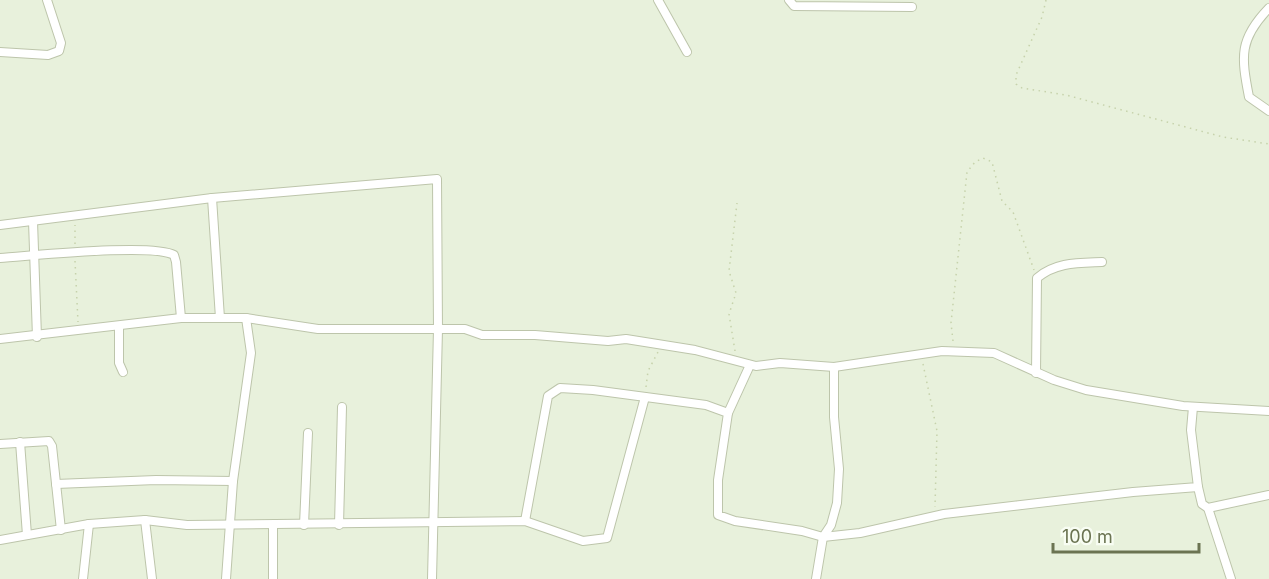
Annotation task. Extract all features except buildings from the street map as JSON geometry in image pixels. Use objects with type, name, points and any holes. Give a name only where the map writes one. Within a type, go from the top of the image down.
[{"type":"street","points":[[0,52],[48,55],[59,51],[61,43],[47,0]]},
{"type":"street","points":[[658,0],[687,52]]},
{"type":"street","points":[[789,0],[794,6],[912,7]]},
{"type":"street","points":[[1269,8],[1247,34],[1244,48],[1249,97],[1269,111]]},
{"type":"street","points":[[0,225],[212,198],[437,179],[438,329],[432,579]]},
{"type":"street","points":[[212,198],[220,318]]},
{"type":"street","points":[[33,220],[37,337]]},
{"type":"street","points":[[0,258],[150,250],[174,255],[181,318]]},
{"type":"street","points":[[1036,373],[1037,278],[1048,269],[1069,264],[1102,262]]},
{"type":"street","points":[[0,339],[37,337],[181,318],[246,318],[318,329],[465,328],[482,335],[535,334],[608,341],[626,339],[663,344],[750,365],[780,363],[834,367],[954,351],[994,353],[1036,373],[1086,390],[1193,407],[1269,411]]},
{"type":"street","points":[[226,579],[233,481],[251,353],[246,318]]},
{"type":"street","points":[[118,326],[119,363],[123,372]]},
{"type":"street","points":[[750,365],[728,413],[718,480],[718,515],[735,521],[802,531],[823,537],[860,533],[935,517],[1133,492],[1198,487]]},
{"type":"street","points":[[816,579],[823,537],[831,525],[837,503],[839,469],[834,417],[834,367]]},
{"type":"street","points":[[525,521],[548,396],[560,388],[593,390],[706,405],[728,413]]},
{"type":"street","points":[[0,540],[89,524],[145,520],[187,525],[435,524],[525,521],[583,541],[608,538],[645,398]]},
{"type":"street","points":[[339,525],[342,407]]},
{"type":"street","points":[[1193,407],[1191,430],[1198,487],[1202,504],[1208,508],[1231,579]]},
{"type":"street","points":[[304,525],[308,433]]},
{"type":"street","points":[[0,444],[49,441],[52,446],[61,530]]},
{"type":"street","points":[[20,442],[27,535]]},
{"type":"street","points":[[56,484],[156,480],[233,481]]},
{"type":"street","points":[[1208,508],[1269,495]]},
{"type":"street","points":[[145,520],[152,579]]},
{"type":"street","points":[[83,579],[89,524]]},
{"type":"street","points":[[273,525],[273,579]]},
{"type":"path","points":[[1046,0],[1042,17],[1016,75],[1016,84],[1022,88],[1066,94],[1223,137],[1269,144]]},
{"type":"path","points":[[954,351],[951,322],[963,198],[967,172],[975,162],[983,158],[992,162],[1002,201],[1013,212],[1037,278]]},
{"type":"path","points":[[736,203],[729,271],[736,292],[729,314],[737,362]]},
{"type":"path","points":[[76,215],[78,332]]},
{"type":"path","points":[[645,398],[648,371],[663,344]]},
{"type":"path","points":[[920,354],[937,431],[935,517]]},
{"type":"shaded area","points":[[0,0],[1269,0],[1269,579],[0,579]]}]
